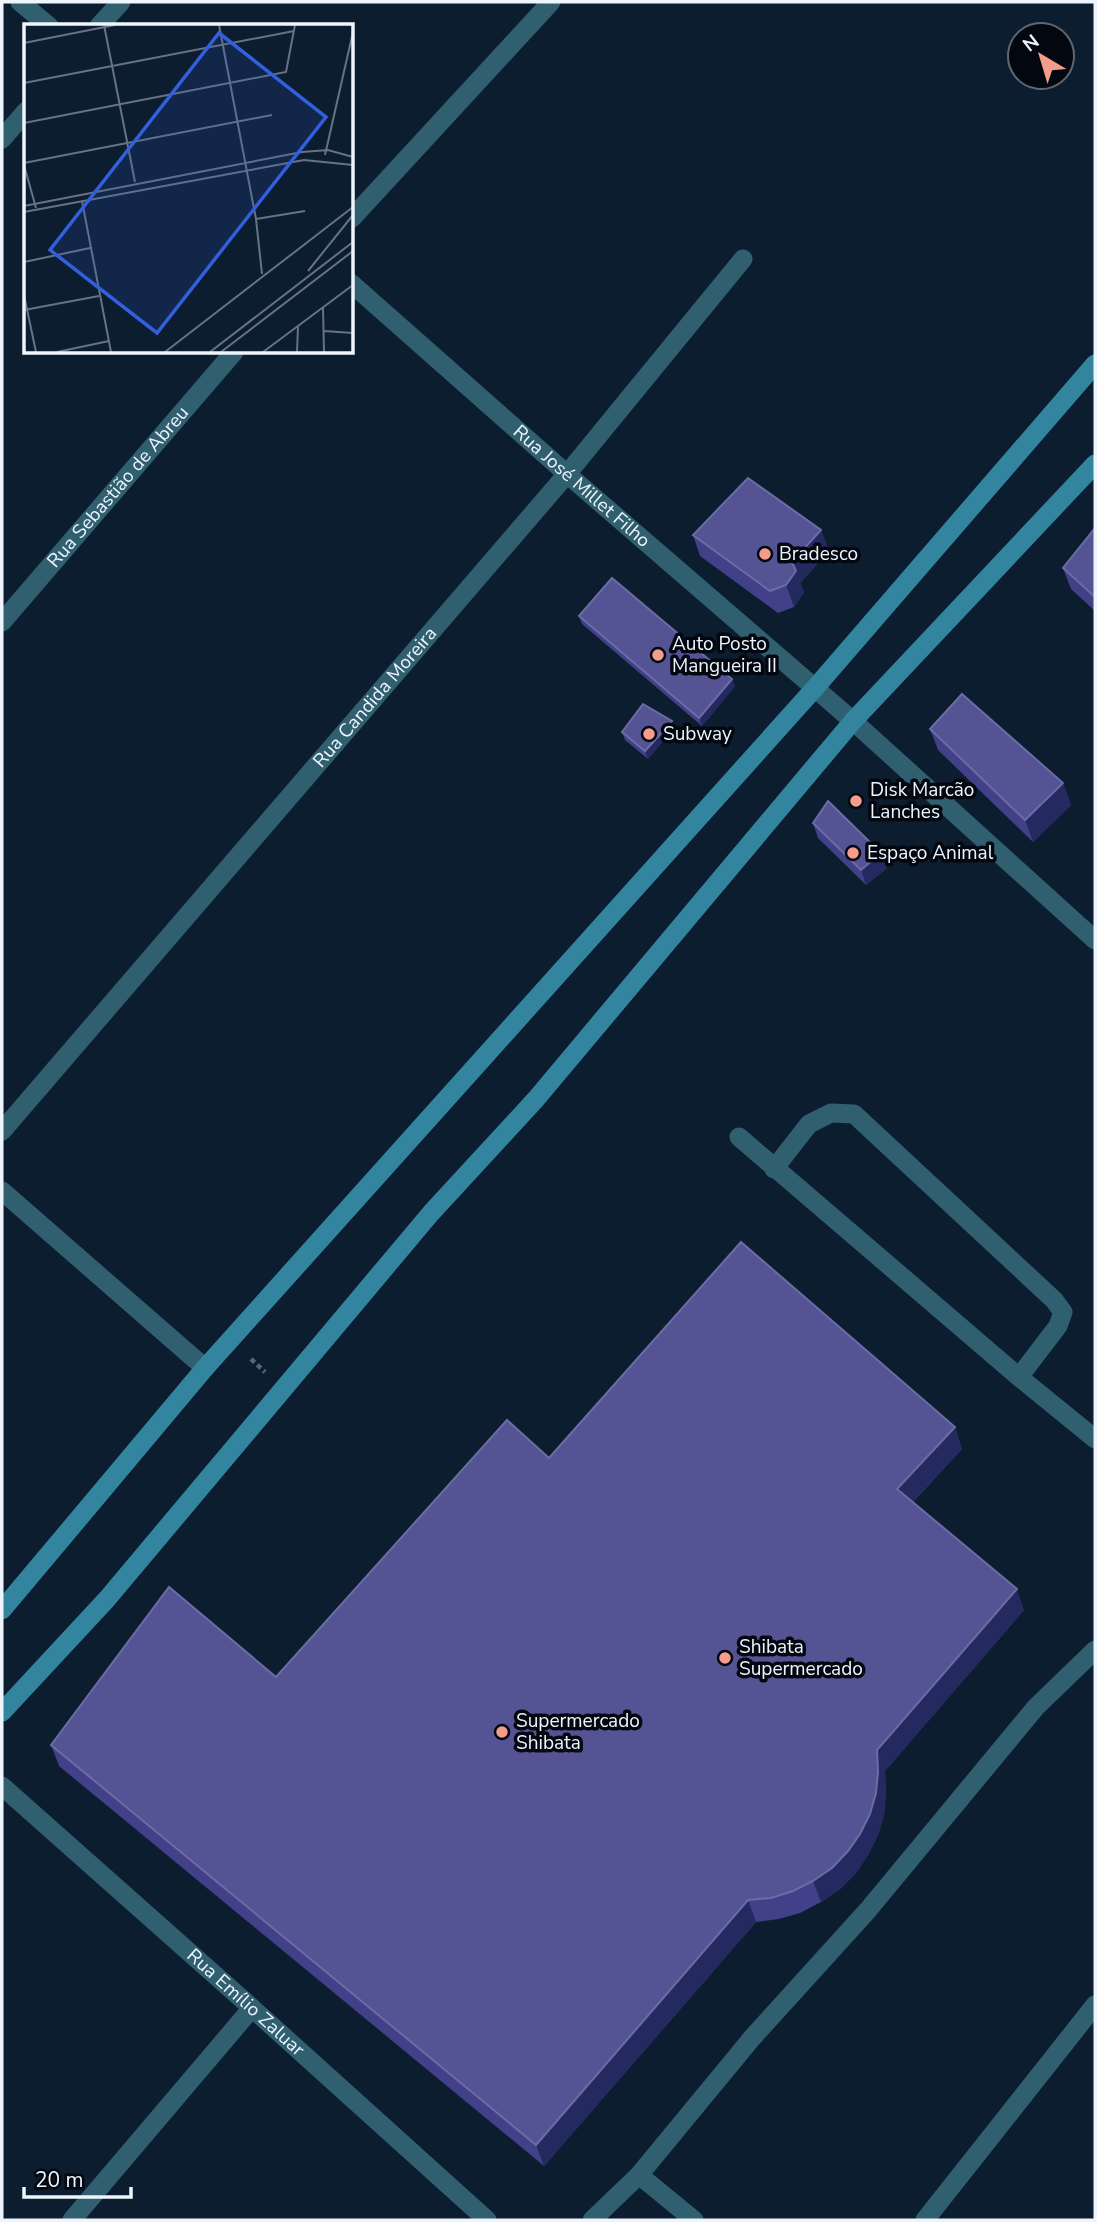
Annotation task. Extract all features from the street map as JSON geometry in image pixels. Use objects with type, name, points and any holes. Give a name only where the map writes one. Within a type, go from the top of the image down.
[{"type":"main road","points":[[2,1611],[205,1368],[815,688],[1095,365]]},
{"type":"main road","points":[[2,1712],[107,1599],[432,1213],[536,1099],[853,721],[1095,464]]},
{"type":"street","points":[[20,2],[47,24]]},
{"type":"street","points":[[101,24],[121,2]]},
{"type":"street","points":[[354,216],[551,2]]},
{"type":"street","points":[[2,139],[24,113]]},
{"type":"street","name":"Rua Candida Moreira","points":[[2,1130],[567,474],[743,259]]},
{"type":"street","name":"Rua José Millet Filho","points":[[354,286],[853,721],[1095,940]]},
{"type":"street","name":"Rua Sebastião de Abreu","points":[[2,622],[232,354]]},
{"type":"street","points":[[774,1169],[809,1125],[831,1113],[854,1114],[1054,1300],[1063,1312],[1058,1326],[1019,1377]]},
{"type":"street","points":[[739,1138],[1095,1439]]},
{"type":"street","points":[[2,1191],[205,1368]]},
{"type":"street","points":[[592,2220],[639,2175],[752,2038],[869,1910],[1036,1707],[1095,1650]]},
{"type":"street","name":"Rua Emílio Zaluar","points":[[2,1786],[487,2220]]},
{"type":"street","points":[[925,2220],[1095,2005]]},
{"type":"street","points":[[72,2220],[253,2008]]},
{"type":"street","points":[[639,2175],[694,2220]]},
{"type":"path","points":[[230,1340],[283,1390]]},
{"type":"building","name":"Bradesco","points":[[748,478],[821,530],[792,562],[796,571],[786,585],[770,591],[693,535]]},
{"type":"building","points":[[1095,528],[1095,597],[1063,568]]},
{"type":"building","name":"Auto Posto Mangueira II","points":[[612,578],[732,679],[699,718],[579,616]]},
{"type":"building","points":[[962,694],[1063,783],[1025,820],[930,729]]},
{"type":"building","name":"Subway","points":[[643,704],[672,721],[645,751],[622,732]]},
{"type":"building","points":[[828,801],[881,853],[861,870],[813,823]]},
{"type":"building","name":"Supermercado Shibata","points":[[741,1242],[955,1427],[897,1489],[1017,1589],[877,1750],[876,1793],[870,1814],[848,1851],[832,1868],[793,1891],[771,1898],[748,1900],[536,2145],[51,1745],[169,1587],[276,1677],[507,1420],[549,1458]]},
{"type":"place","name":"Bradesco","points":[[765,554]]},
{"type":"place","name":"Auto Posto Mangueira II","points":[[658,655]]},
{"type":"place","name":"Subway","points":[[649,734]]},
{"type":"place","name":"Disk Marcão Lanches","points":[[856,801]]},
{"type":"place","name":"Espaço Animal","points":[[853,853]]},
{"type":"place","name":"Shibata Supermercado","points":[[725,1658]]},
{"type":"place","name":"Supermercado Shibata","points":[[502,1732]]}]
